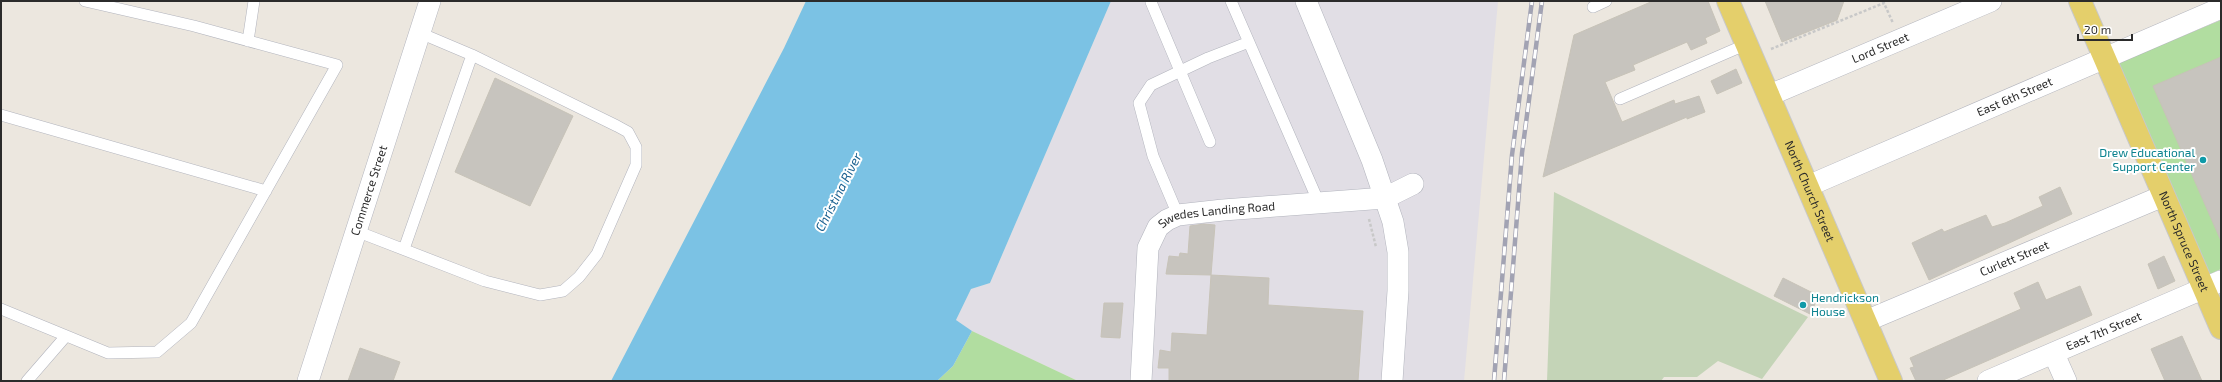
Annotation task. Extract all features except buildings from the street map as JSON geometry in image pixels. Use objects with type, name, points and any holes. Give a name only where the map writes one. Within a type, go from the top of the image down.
[{"type":"main road","name":"North Church Street","points":[[1728,1],[1770,95],[1891,381]]},
{"type":"main road","name":"North Spruce Street","points":[[2080,1],[2106,58],[2163,196],[2213,285],[2221,328]]},
{"type":"street","name":"Commerce Street","points":[[308,381],[430,1]]},
{"type":"street","points":[[1306,1],[1372,160],[1393,222],[1398,252],[1398,291],[1392,381]]},
{"type":"street","name":"Lord Street","points":[[1770,95],[1991,1]]},
{"type":"street","name":"East 6th Street","points":[[1808,186],[2221,8]]},
{"type":"street","name":"Swedes Landing Road","points":[[1141,381],[1148,248],[1158,227],[1178,215],[1385,198],[1413,184]]},
{"type":"street","name":"Curlett Street","points":[[1866,321],[2163,196]]},
{"type":"street","name":"East 7th Street","points":[[1988,381],[2213,285]]},
{"type":"street","points":[[2054,354],[2066,381]]},
{"type":"lane","points":[[1,309],[108,353],[157,352],[191,323],[338,64],[248,42],[194,26],[85,1]]},
{"type":"lane","points":[[248,42],[254,1]]},
{"type":"lane","points":[[1231,1],[1319,203]]},
{"type":"lane","points":[[1593,7],[1606,1]]},
{"type":"lane","points":[[1151,2],[1210,142]]},
{"type":"lane","points":[[356,231],[485,281],[511,289],[540,295],[563,291],[579,277],[597,254],[636,165],[636,147],[628,132],[472,55],[420,32]]},
{"type":"lane","points":[[1178,215],[1153,156],[1139,103],[1151,84],[1249,42]]},
{"type":"lane","points":[[1620,99],[1747,44]]},
{"type":"lane","points":[[404,249],[472,55]]},
{"type":"lane","points":[[1,115],[266,191]]},
{"type":"lane","points":[[27,381],[66,336]]},
{"type":"path","points":[[1771,49],[1884,2],[1893,24]]},
{"type":"path","points":[[1369,219],[1378,255]]},
{"type":"shaded area","points":[[1111,1],[1498,1],[1464,381],[1078,381],[972,331],[956,320],[971,289],[990,283]]},
{"type":"green space","points":[[2221,20],[2221,269],[2208,275],[2116,64]]},
{"type":"green space","points":[[1554,192],[1808,317],[1762,379],[1718,361],[1697,377],[1664,377],[1661,381],[1547,381]]},
{"type":"green space","points":[[972,331],[1078,381],[937,381],[953,366]]},
{"type":"water","name":"Christina River","points":[[806,1],[1111,1],[990,283],[971,289],[956,320],[972,331],[953,366],[937,381],[611,381],[784,48]]},
{"type":"railway","points":[[1494,381],[1512,155],[1532,1]]},
{"type":"railway","points":[[1504,381],[1522,153],[1542,1]]},
{"type":"place","name":"Drew Educational Support Center","points":[[2203,160]]},
{"type":"place","name":"Hendrickson House","points":[[1803,305]]}]
